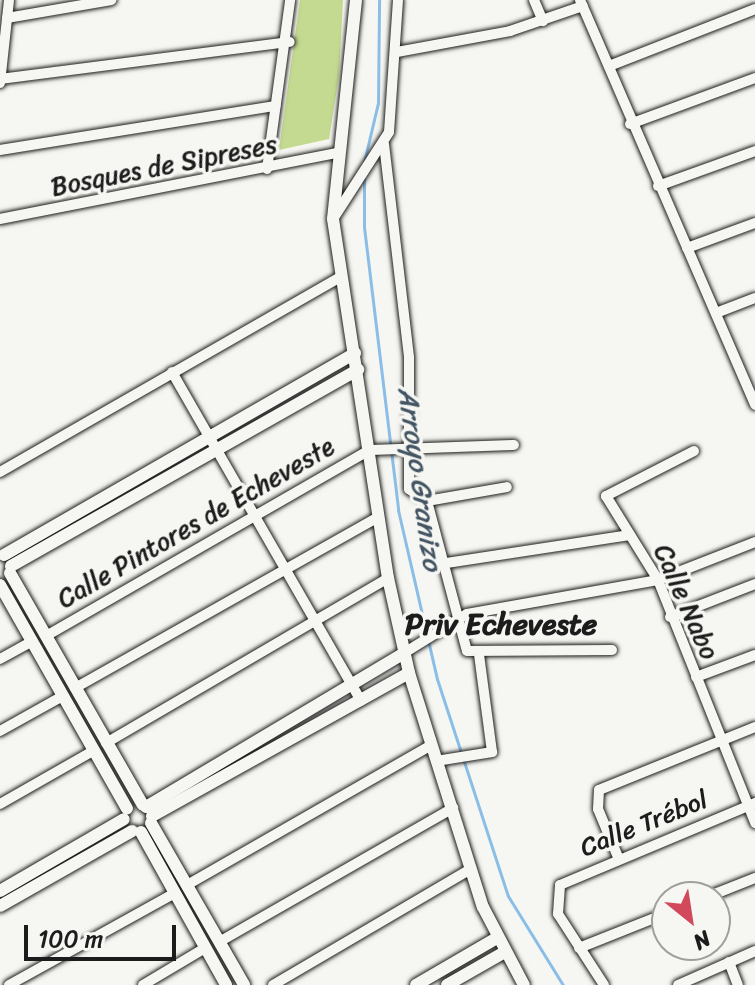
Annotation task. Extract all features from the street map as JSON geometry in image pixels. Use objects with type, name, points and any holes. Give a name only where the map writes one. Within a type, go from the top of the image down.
[{"type":"street","points":[[0,85],[9,0]]},
{"type":"street","points":[[7,18],[111,0]]},
{"type":"street","points":[[267,169],[290,42],[290,0]]},
{"type":"street","points":[[356,0],[335,153],[333,219],[388,578],[409,673],[471,869],[495,939],[524,985]]},
{"type":"street","points":[[398,0],[397,52],[384,144],[409,358],[409,489],[427,501],[507,487]]},
{"type":"street","points":[[534,0],[543,21]]},
{"type":"street","points":[[397,52],[543,21],[581,3],[630,124],[755,405]]},
{"type":"street","points":[[609,66],[755,9]]},
{"type":"street","points":[[0,79],[290,42]]},
{"type":"street","points":[[630,124],[755,78]]},
{"type":"street","points":[[0,150],[276,106]]},
{"type":"street","points":[[333,219],[360,168],[384,144]]},
{"type":"street","points":[[658,186],[755,151]]},
{"type":"street","name":"Bosques de Sipreses","points":[[0,219],[267,169],[335,153]]},
{"type":"street","points":[[687,248],[755,223]]},
{"type":"street","points":[[0,472],[341,277]]},
{"type":"street","points":[[716,313],[755,298]]},
{"type":"street","points":[[3,565],[211,436],[355,353]]},
{"type":"street","points":[[3,565],[358,370]]},
{"type":"street","points":[[742,375],[755,371]]},
{"type":"street","points":[[172,372],[361,701]]},
{"type":"street","points":[[369,450],[408,454],[514,445]]},
{"type":"street","name":"Calle Pintores de Echeveste","points":[[46,636],[369,450]]},
{"type":"street","name":"Calle Nabo","points":[[694,451],[606,496],[658,580],[670,617],[721,739],[752,804],[755,823]]},
{"type":"street","points":[[427,501],[451,622],[467,651],[479,655],[612,650]]},
{"type":"street","points":[[75,688],[379,517]]},
{"type":"street","points":[[440,564],[630,535]]},
{"type":"street","points":[[0,906],[144,819],[451,622],[658,580],[755,542]]},
{"type":"street","points":[[3,565],[106,743],[144,819],[175,893],[226,985]]},
{"type":"street","points":[[3,565],[31,642],[126,814],[144,819],[187,885],[244,985]]},
{"type":"street","points":[[106,743],[388,578]]},
{"type":"street","points":[[670,617],[755,584]]},
{"type":"street","points":[[0,659],[31,642]]},
{"type":"street","points":[[436,761],[492,751],[479,655]]},
{"type":"street","points":[[696,677],[755,655]]},
{"type":"street","points":[[0,891],[126,814],[144,819],[409,673]]},
{"type":"street","points":[[0,731],[61,697]]},
{"type":"street","points":[[618,857],[598,809],[599,790],[755,727]]},
{"type":"street","points":[[187,885],[431,745]]},
{"type":"street","points":[[0,804],[93,751]]},
{"type":"street","name":"Calle Trébol","points":[[579,948],[554,894],[569,878],[752,804]]},
{"type":"street","points":[[219,942],[453,808]]},
{"type":"street","points":[[273,985],[471,869]]},
{"type":"street","points":[[731,888],[755,878]]},
{"type":"street","points":[[9,985],[175,893]]},
{"type":"street","points":[[604,985],[579,948],[651,919]]},
{"type":"street","points":[[416,985],[495,939]]},
{"type":"street","points":[[143,985],[205,948]]},
{"type":"street","points":[[678,985],[755,951]]},
{"type":"street","points":[[447,985],[503,953]]},
{"type":"street","points":[[729,962],[738,985]]},
{"type":"green space","points":[[300,0],[343,0],[339,76],[329,139],[279,150]]},
{"type":"waterway","points":[[364,162],[378,103],[379,0]]},
{"type":"waterway","name":"Arroyo Granizo","points":[[364,177],[364,227],[398,510],[437,679],[508,896],[563,985]]},
{"type":"district","name":"Priv Echeveste","points":[[501,624]]}]
